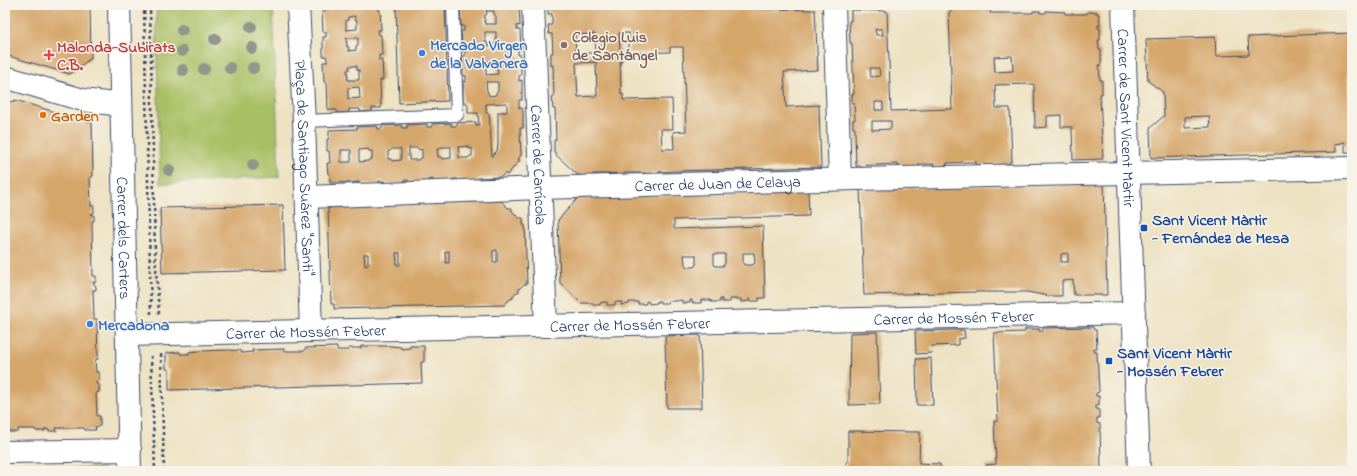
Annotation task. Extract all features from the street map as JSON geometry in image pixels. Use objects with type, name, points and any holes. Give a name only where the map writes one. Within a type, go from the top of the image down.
[{"type":"street","name":"Carrer dels Carters","points":[[118,5],[130,460]]},
{"type":"street","name":"Plaça de Santiago Suárez \"Santi\"","points":[[298,5],[304,121],[311,331]]},
{"type":"street","name":"Carrer de Carrícola","points":[[533,5],[546,326]]},
{"type":"street","points":[[834,5],[840,179]]},
{"type":"street","name":"Carrer de Sant Vicent Màrtir","points":[[1123,5],[1139,471]]},
{"type":"street","points":[[5,76],[83,100],[120,105]]},
{"type":"street","name":"Carrer de Juan de Celaya","points":[[307,197],[840,179],[1352,168]]},
{"type":"street","name":"Carrer de Mossén Febrer","points":[[127,335],[1134,313]]},
{"type":"street","points":[[5,452],[130,460]]},
{"type":"lane","points":[[304,121],[457,115],[453,5]]},
{"type":"path","points":[[144,5],[164,471]]},
{"type":"path","points":[[150,5],[157,334],[155,471]]},
{"type":"green space","points":[[156,5],[273,5],[279,177],[160,184]]},
{"type":"green space","points":[[104,467],[104,471],[5,471],[5,470]]},
{"type":"building","points":[[5,5],[90,5],[91,58],[70,74],[5,55]]},
{"type":"building","points":[[322,5],[378,5],[378,10],[380,10],[381,30],[378,30],[379,35],[381,35],[382,55],[379,55],[379,60],[382,60],[383,80],[380,80],[381,108],[372,108],[372,111],[360,112],[360,109],[349,109],[349,112],[337,113],[337,110],[328,110],[327,82],[324,82],[323,62],[327,62],[326,56],[323,56],[323,37],[326,37],[326,32],[323,32],[322,12],[325,12],[325,6],[322,7]],"holes":[[[355,16],[355,20],[357,20],[357,29],[346,30],[346,20],[348,20],[348,17]],[[346,38],[358,38],[358,46],[356,46],[356,50],[349,51],[348,46],[347,47]],[[349,66],[357,66],[357,70],[359,70],[359,80],[348,80],[347,70],[349,70]],[[359,87],[360,98],[348,99],[348,88]]]},
{"type":"building","name":"Mercado Virgen de la Valvanera","points":[[396,5],[445,5],[448,101],[399,103]]},
{"type":"building","points":[[519,5],[520,26],[517,25],[517,30],[520,30],[521,50],[518,50],[518,55],[521,55],[521,75],[519,76],[519,81],[522,80],[522,100],[519,100],[519,108],[522,108],[523,111],[523,128],[520,128],[521,155],[518,159],[520,160],[507,175],[505,173],[501,177],[478,178],[478,182],[458,182],[458,179],[453,179],[453,182],[433,183],[433,179],[428,180],[428,183],[409,184],[408,180],[404,180],[404,184],[384,184],[384,181],[379,181],[379,185],[359,185],[359,182],[330,183],[330,174],[328,174],[327,163],[330,163],[329,151],[327,151],[329,130],[357,129],[357,127],[377,126],[378,129],[382,129],[382,126],[402,125],[402,128],[407,128],[407,125],[427,124],[427,127],[432,127],[432,124],[451,123],[451,126],[457,126],[457,123],[476,122],[476,125],[479,125],[478,113],[468,113],[468,104],[463,102],[463,81],[466,82],[466,76],[463,76],[462,56],[465,56],[465,51],[462,51],[461,31],[464,31],[464,26],[461,26],[460,6]],"holes":[[[486,11],[494,11],[496,16],[496,24],[485,24],[484,16],[487,14]],[[485,32],[496,32],[495,45],[488,46],[487,42],[485,41]],[[488,61],[495,61],[498,74],[486,75],[486,65],[488,65]],[[486,82],[498,82],[498,91],[496,95],[489,96]],[[507,103],[507,112],[498,112],[498,144],[497,151],[492,156],[489,113],[486,113],[486,104]],[[468,146],[469,149],[472,148],[472,156],[468,158],[459,158],[458,147]],[[441,147],[451,147],[451,158],[442,159],[441,157],[438,157],[437,149],[440,149]],[[409,148],[418,148],[419,150],[422,149],[422,158],[418,160],[409,160]],[[368,149],[369,151],[372,151],[372,159],[359,162],[359,150]],[[392,149],[401,149],[401,160],[392,161],[391,159],[388,159],[388,151]],[[341,150],[351,150],[351,162],[341,162]]]},
{"type":"building","points":[[668,5],[668,7],[815,10],[818,70],[784,72],[786,107],[819,105],[821,167],[674,171],[646,175],[646,173],[624,173],[624,175],[616,176],[616,173],[593,174],[592,177],[580,177],[580,175],[578,175],[556,155],[556,153],[554,153],[554,140],[556,140],[555,109],[553,109],[552,97],[554,97],[553,65],[551,66],[551,53],[553,53],[552,34],[549,34],[548,25],[552,25],[552,14],[548,14],[548,6]],"holes":[[[619,33],[629,33],[629,53],[670,52],[670,47],[683,47],[686,131],[673,132],[674,149],[662,149],[661,129],[673,129],[672,99],[623,100],[623,94],[621,94],[620,62],[622,62]],[[595,34],[596,53],[576,53],[575,35]],[[596,62],[597,96],[578,97],[576,63]]]},
{"type":"building","points":[[951,9],[990,10],[990,13],[1033,13],[1033,11],[1040,11],[1040,13],[1046,13],[1046,11],[1065,12],[1065,14],[1087,14],[1088,12],[1097,12],[1097,14],[1099,14],[1100,25],[1098,25],[1098,28],[1100,28],[1100,40],[1098,40],[1099,50],[1101,50],[1101,65],[1099,65],[1100,80],[1102,80],[1102,94],[1100,94],[1103,159],[1073,160],[1072,127],[1061,127],[1061,115],[1047,116],[1047,127],[1035,128],[1034,84],[995,85],[996,108],[1010,108],[1012,161],[1010,161],[1010,164],[976,165],[976,162],[947,163],[947,166],[934,167],[934,164],[919,164],[919,168],[898,168],[898,164],[856,166],[855,128],[853,128],[853,120],[855,120],[854,103],[852,103],[852,94],[854,94],[852,43],[850,43],[849,21],[851,21],[851,10],[887,11],[891,111],[952,109],[949,12],[951,12]],"holes":[[[875,29],[882,29],[883,35],[876,35]],[[1012,56],[1013,71],[995,72],[994,57]],[[870,68],[879,68],[880,76],[871,77]],[[875,102],[883,102],[883,110],[875,110]],[[872,121],[891,121],[891,129],[872,130]]]},
{"type":"building","points":[[1352,33],[1352,38],[1347,39],[1348,57],[1352,57],[1352,75],[1348,75],[1349,82],[1350,81],[1352,152],[1345,152],[1345,142],[1343,142],[1335,144],[1336,152],[1151,158],[1150,128],[1164,116],[1163,92],[1148,81],[1146,39],[1215,37],[1216,56],[1249,55],[1248,37]],"holes":[[[1209,116],[1210,127],[1185,128],[1185,117]]]},
{"type":"building","points":[[5,97],[9,98],[8,101],[13,102],[15,100],[92,123],[93,176],[90,179],[91,206],[94,206],[94,213],[91,215],[94,215],[94,221],[92,221],[93,276],[96,276],[96,282],[93,282],[96,290],[93,290],[94,319],[97,319],[98,359],[95,360],[96,372],[99,372],[99,381],[96,381],[96,384],[99,384],[99,392],[96,393],[97,416],[100,416],[100,426],[95,427],[96,430],[85,430],[84,428],[56,428],[57,431],[48,431],[48,429],[45,429],[45,431],[36,431],[35,429],[18,429],[18,432],[9,432],[9,430],[5,430]]},
{"type":"building","points":[[1104,183],[1107,295],[1074,295],[1073,280],[1062,281],[1062,296],[1049,296],[1027,292],[864,295],[860,189]],"holes":[[[1068,253],[1068,262],[1061,262],[1061,254]]]},
{"type":"building","points":[[808,191],[809,216],[674,220],[674,229],[763,226],[765,298],[759,298],[759,301],[751,301],[751,299],[749,299],[749,301],[741,302],[741,299],[730,299],[730,302],[722,302],[722,299],[720,299],[720,302],[701,300],[701,303],[692,303],[692,300],[690,300],[690,303],[682,303],[682,300],[668,301],[668,303],[660,303],[660,301],[657,301],[657,303],[649,304],[649,302],[646,301],[646,304],[629,302],[629,304],[621,305],[622,302],[615,302],[615,305],[607,305],[607,302],[604,302],[600,303],[600,305],[593,305],[593,303],[581,303],[560,283],[558,220],[578,198]],"holes":[[[743,253],[754,253],[755,263],[752,265],[743,264]],[[714,254],[725,254],[725,264],[723,266],[714,265]],[[684,255],[696,255],[696,265],[694,267],[687,267],[685,265]]]},
{"type":"building","points":[[501,201],[508,208],[512,208],[512,211],[519,218],[523,218],[523,225],[525,225],[527,284],[524,284],[519,289],[519,292],[516,292],[513,298],[504,305],[334,309],[334,304],[331,304],[328,208],[331,208],[331,206]],"holes":[[[497,250],[497,262],[493,262],[493,251]],[[449,251],[449,263],[446,263],[445,252]],[[396,253],[400,253],[400,265],[397,265]],[[364,254],[368,254],[368,265],[365,266]]]},
{"type":"building","points":[[283,205],[285,270],[162,273],[160,208]]},
{"type":"building","points":[[1093,327],[1094,330],[1096,330],[1097,348],[1094,348],[1094,352],[1097,352],[1099,392],[1096,393],[1096,396],[1099,396],[1099,405],[1096,405],[1096,409],[1099,409],[1099,418],[1097,418],[1097,423],[1100,424],[1101,471],[986,471],[986,465],[996,464],[994,421],[998,421],[994,333],[1025,332],[1025,329],[1039,329],[1039,331],[1043,331],[1043,328]]},
{"type":"building","points":[[964,330],[965,338],[958,339],[958,345],[931,346],[932,353],[916,354],[915,331]]},
{"type":"building","points":[[877,332],[880,404],[849,405],[850,333]]},
{"type":"building","points":[[700,335],[702,408],[667,408],[665,336]]},
{"type":"building","points":[[361,346],[391,346],[401,347],[401,349],[410,348],[410,346],[424,346],[424,362],[421,362],[422,383],[169,390],[169,369],[166,369],[166,353],[180,352],[180,354],[189,354],[189,352],[198,351],[229,350],[241,351],[241,353],[253,352],[252,350],[284,349],[284,351],[305,351],[305,348],[337,347],[337,350],[348,350],[349,348],[361,348]]},
{"type":"building","points":[[931,358],[933,405],[917,405],[916,359]]},
{"type":"building","points":[[848,431],[920,432],[919,463],[940,464],[940,471],[846,471],[846,462],[848,462]]},
{"type":"place","name":"Colegio Luis de Santángel","points":[[564,45]]},
{"type":"place","name":"Mercado Virgen de la Valvanera","points":[[422,53]]},
{"type":"place","name":"Malonda-Subirats C.B.","points":[[49,55]]},
{"type":"place","name":"Garden","points":[[43,115]]},
{"type":"place","name":"Sant Vicent Màrtir - Fernández de Mesa","points":[[1144,228]]},
{"type":"place","name":"Mercadona","points":[[90,324]]},
{"type":"place","name":"Sant Vicent Màrtir - Mossén Febrer","points":[[1109,361]]}]
